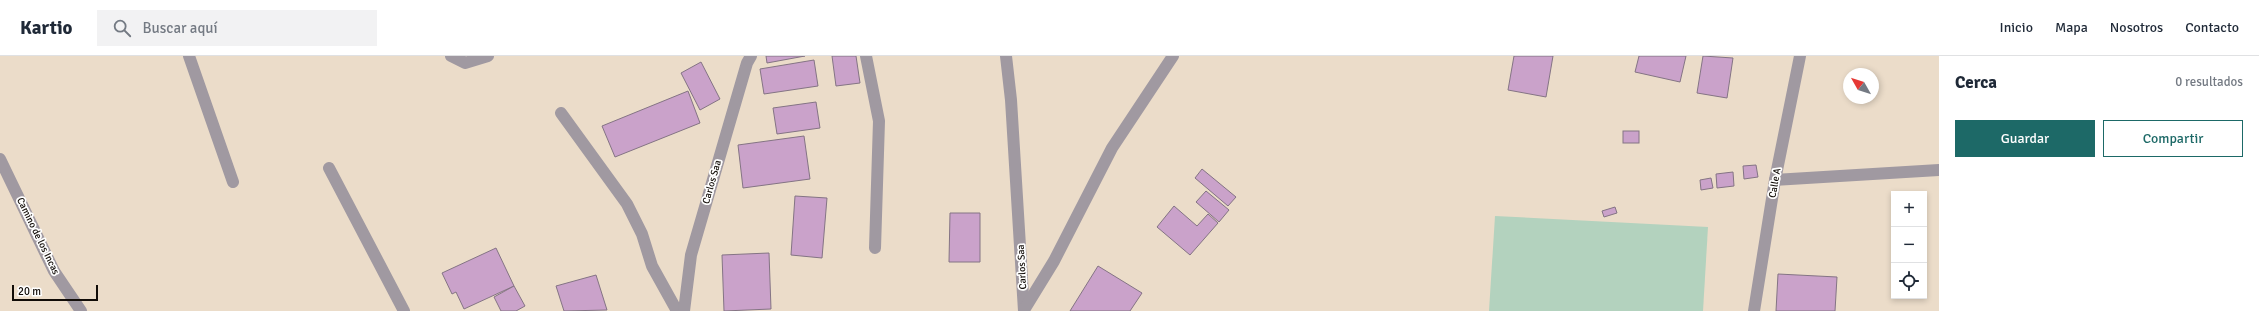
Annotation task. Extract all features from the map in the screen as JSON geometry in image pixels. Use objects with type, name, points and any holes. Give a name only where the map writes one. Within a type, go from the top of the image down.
[{"type":"street","points":[[189,56],[233,182]]},
{"type":"street","points":[[451,56],[465,63],[488,56]]},
{"type":"street","name":"Carlos Saa","points":[[684,311],[691,255],[747,64],[751,56]]},
{"type":"street","points":[[866,56],[871,74],[878,121],[875,248]]},
{"type":"street","name":"Carlos Saa","points":[[1006,56],[1011,100],[1024,311]]},
{"type":"street","points":[[1024,311],[1054,261],[1112,148],[1173,56]]},
{"type":"street","name":"Calle A","points":[[1754,311],[1775,180],[1800,56]]},
{"type":"street","points":[[561,113],[627,204],[642,234],[652,266],[677,311]]},
{"type":"street","name":"Camino de los Incas","points":[[0,158],[54,271],[81,311]]},
{"type":"street","points":[[329,168],[404,311]]},
{"type":"street","points":[[1775,180],[1939,170]]},
{"type":"green space","points":[[1495,216],[1708,227],[1703,311],[1489,311]]},
{"type":"building","points":[[766,56],[805,56],[767,63]]},
{"type":"building","points":[[832,56],[856,56],[860,83],[836,86]]},
{"type":"building","points":[[1514,56],[1553,56],[1546,97],[1508,90]]},
{"type":"building","points":[[1639,56],[1686,56],[1680,82],[1635,72]]},
{"type":"building","points":[[1703,56],[1733,58],[1727,98],[1697,93]]},
{"type":"building","points":[[814,60],[818,86],[764,94],[760,69]]},
{"type":"building","points":[[701,62],[720,99],[700,110],[681,73]]},
{"type":"building","points":[[688,91],[700,123],[615,157],[602,126]]},
{"type":"building","points":[[816,102],[820,128],[777,134],[773,108]]},
{"type":"building","points":[[1623,131],[1639,131],[1639,143],[1623,143]]},
{"type":"building","points":[[804,136],[810,179],[743,188],[738,145]]},
{"type":"building","points":[[1756,165],[1758,177],[1744,179],[1743,166]]},
{"type":"building","points":[[1202,169],[1236,197],[1228,206],[1195,178]]},
{"type":"building","points":[[1733,172],[1734,186],[1717,188],[1716,174]]},
{"type":"building","points":[[1711,178],[1713,188],[1701,190],[1700,180]]},
{"type":"building","points":[[1206,191],[1229,210],[1219,222],[1196,202]]},
{"type":"building","points":[[795,196],[827,198],[822,258],[791,255]]},
{"type":"building","points":[[1174,206],[1197,226],[1208,214],[1218,223],[1190,255],[1157,227]]},
{"type":"building","points":[[1615,207],[1617,213],[1604,217],[1602,211]]},
{"type":"building","points":[[950,213],[980,213],[980,262],[949,262]]},
{"type":"building","points":[[496,248],[514,286],[464,309],[456,292],[452,294],[442,273]]},
{"type":"building","points":[[769,253],[771,309],[724,311],[722,255]]},
{"type":"building","points":[[1098,266],[1142,293],[1130,311],[1070,311]]},
{"type":"building","points":[[1778,274],[1837,277],[1835,311],[1776,311]]},
{"type":"building","points":[[596,275],[607,310],[564,311],[556,286]]},
{"type":"building","points":[[514,286],[525,306],[516,311],[501,311],[494,297]]}]
